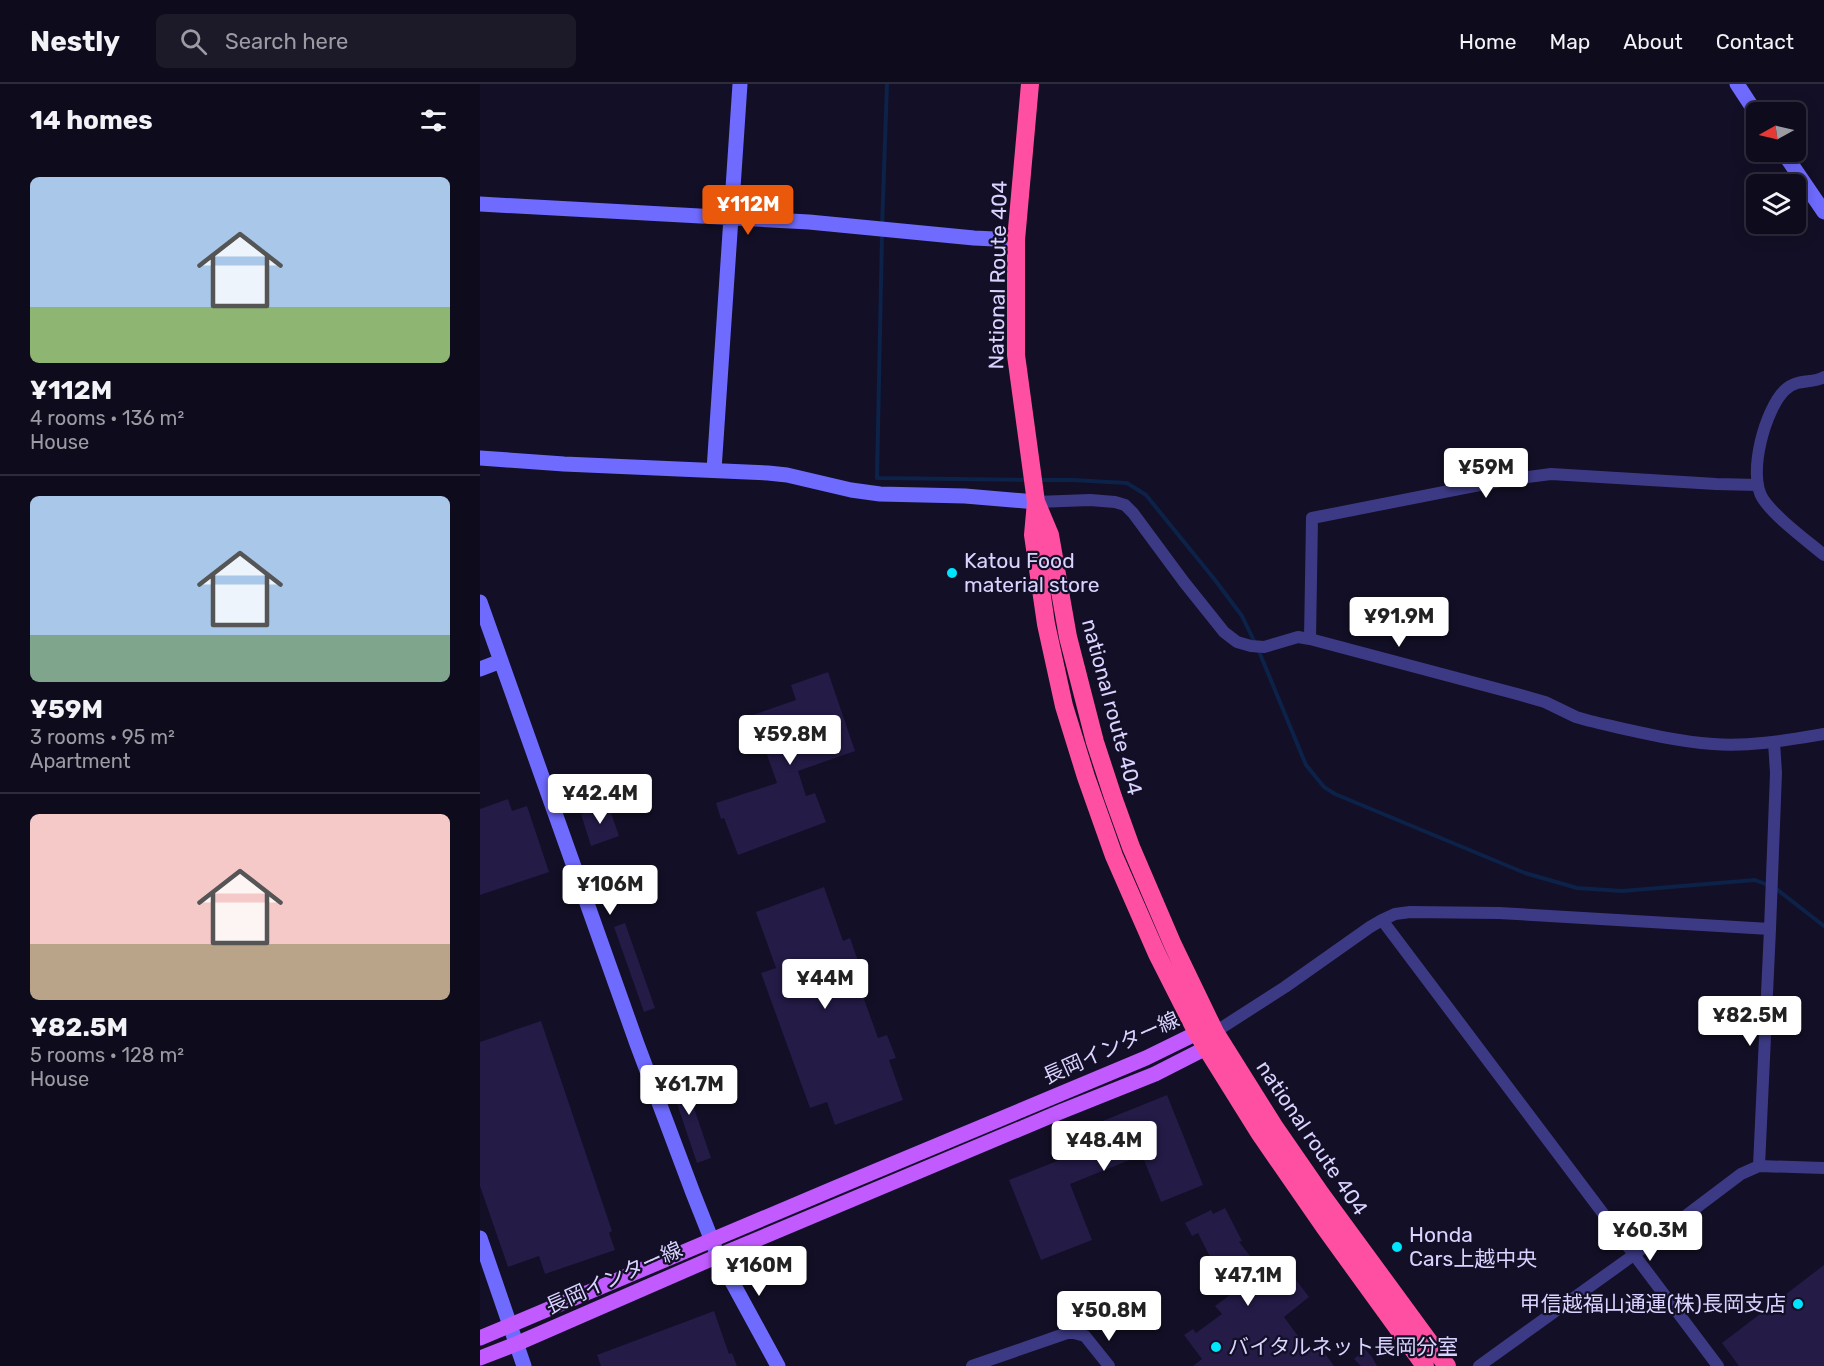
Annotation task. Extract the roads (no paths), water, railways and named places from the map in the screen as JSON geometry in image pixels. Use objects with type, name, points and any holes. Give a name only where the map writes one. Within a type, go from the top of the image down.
[{"type":"highway","name":"National Route 404","points":[[1030,84],[1016,240],[1016,355],[1036,502]]},
{"type":"highway","name":"national route 404","points":[[1036,502],[1033,535],[1047,624],[1067,717],[1114,856],[1157,954],[1266,1144],[1425,1366]]},
{"type":"highway","name":"national route 404","points":[[1206,1038],[1274,1126],[1447,1366]]},
{"type":"main road","name":"長岡インター線","points":[[480,1338],[1146,1058],[1206,1038]]},
{"type":"main road","name":"長岡インター線","points":[[480,1358],[1060,1112],[1155,1074],[1206,1038]]},
{"type":"street","points":[[714,470],[740,84]]},
{"type":"street","points":[[1737,84],[1749,102]]},
{"type":"street","points":[[1790,162],[1824,212]]},
{"type":"street","points":[[480,204],[809,222],[1016,240]]},
{"type":"street","points":[[1824,376],[1820,380],[1797,382],[1785,390],[1767,418],[1758,460],[1758,485],[1761,497],[1824,555]]},
{"type":"street","points":[[480,458],[787,475],[851,490],[880,494],[965,496],[1036,502],[1102,501],[1125,505],[1224,632],[1237,642],[1264,647],[1298,637],[1310,639],[1545,702],[1590,721],[1689,741],[1714,744],[1774,742],[1824,734]]},
{"type":"street","points":[[1310,639],[1312,518],[1505,480],[1551,474],[1758,485]]},
{"type":"street","points":[[480,602],[637,1044],[718,1256],[778,1366]]},
{"type":"street","points":[[480,669],[501,661]]},
{"type":"street","points":[[1759,1166],[1776,773],[1774,742]]},
{"type":"street","points":[[1206,1038],[1382,920],[1395,914],[1410,912],[1499,913],[1770,929]]},
{"type":"street","points":[[1382,920],[1718,1366]]},
{"type":"street","points":[[1479,1366],[1736,1178],[1759,1166],[1824,1168]]},
{"type":"street","points":[[480,1238],[524,1366]]},
{"type":"street","points":[[972,1366],[1070,1332],[1085,1336],[1109,1366]]},
{"type":"waterway","points":[[882,227],[887,84]]},
{"type":"waterway","points":[[882,234],[877,478],[1028,480]]},
{"type":"waterway","points":[[1038,480],[1127,483],[1146,495],[1242,616],[1255,643]]},
{"type":"waterway","points":[[1258,649],[1306,765],[1324,787],[1335,794],[1525,873],[1577,888],[1622,891],[1755,880],[1768,885]]},
{"type":"waterway","points":[[1775,888],[1824,926]]},
{"type":"place","name":"Katou Food material store","points":[[952,573]]},
{"type":"place","name":"Honda Cars上越中央","points":[[1397,1247]]},
{"type":"place","name":"甲信越福山通運(株)長岡支店","points":[[1798,1304]]},
{"type":"place","name":"バイタルネット長岡分室","points":[[1216,1347]]}]
